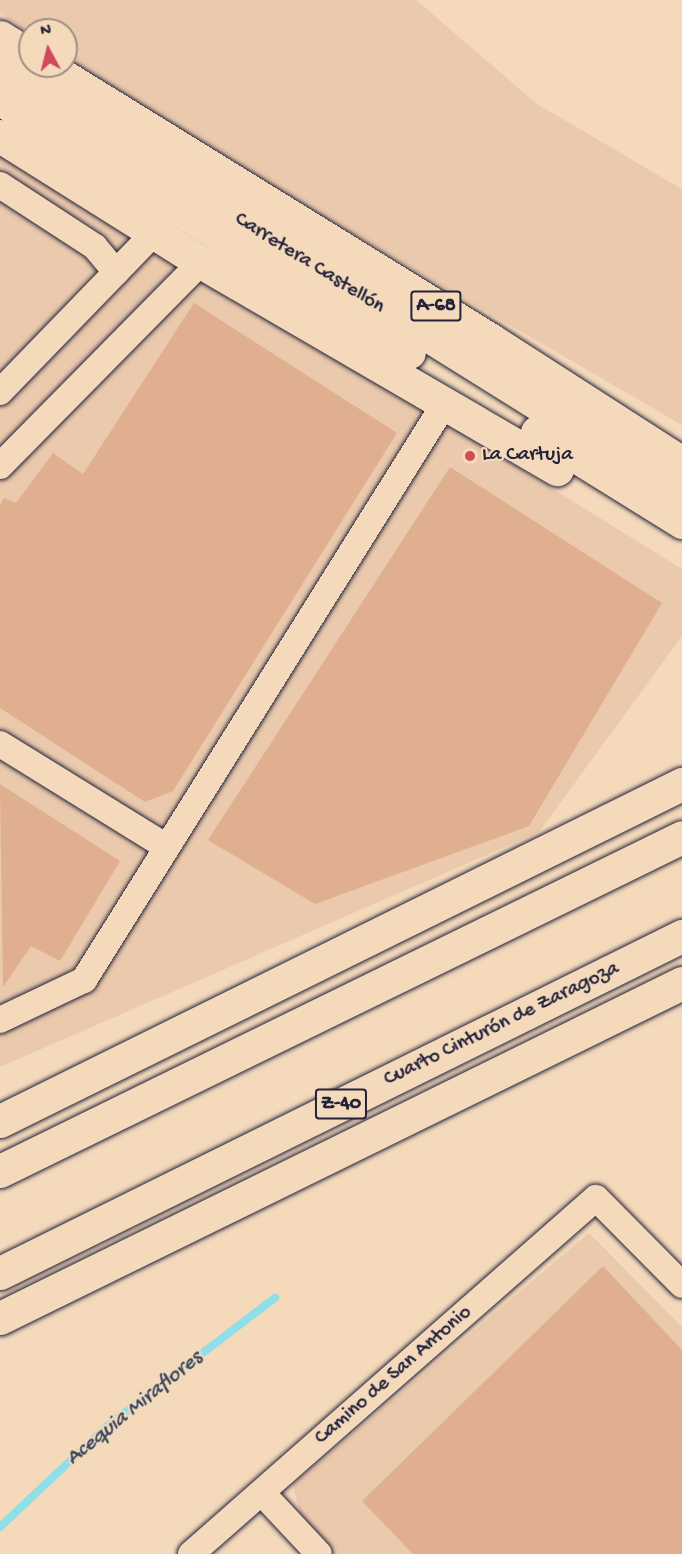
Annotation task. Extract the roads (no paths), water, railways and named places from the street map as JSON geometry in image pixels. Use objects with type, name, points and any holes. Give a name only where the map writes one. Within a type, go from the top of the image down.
[{"type":"highway","points":[[0,38],[18,49]]},
{"type":"highway","name":"Carretera Castellón","points":[[0,68],[455,382]]},
{"type":"highway","name":"A-68","points":[[65,78],[481,334],[682,463]]},
{"type":"highway","name":"Carretera Castellón","points":[[0,99],[455,382],[682,494]]},
{"type":"highway","points":[[0,136],[201,262],[455,382],[675,532]]},
{"type":"highway","points":[[0,1121],[682,784]]},
{"type":"highway","points":[[0,1171],[682,837]]},
{"type":"highway","name":"Cuarto Cinturón de Zaragoza","points":[[0,1274],[682,936]]},
{"type":"highway","points":[[0,1318],[682,983]]},
{"type":"street","points":[[0,185],[96,247],[116,272]]},
{"type":"street","points":[[0,392],[154,233]]},
{"type":"street","points":[[0,466],[201,262]]},
{"type":"street","points":[[0,1020],[84,980],[455,382]]},
{"type":"street","points":[[0,744],[167,847]]},
{"type":"street","name":"Camino de San Antonio","points":[[190,1554],[596,1198],[682,1285]]},
{"type":"street","points":[[262,1493],[319,1554]]},
{"type":"street","points":[[297,1531],[308,1554]]},
{"type":"waterway","name":"Acequia Miraflores","points":[[0,1527],[106,1427],[275,1298]]},
{"type":"place","name":"La Cartuja","points":[[470,456]]}]
